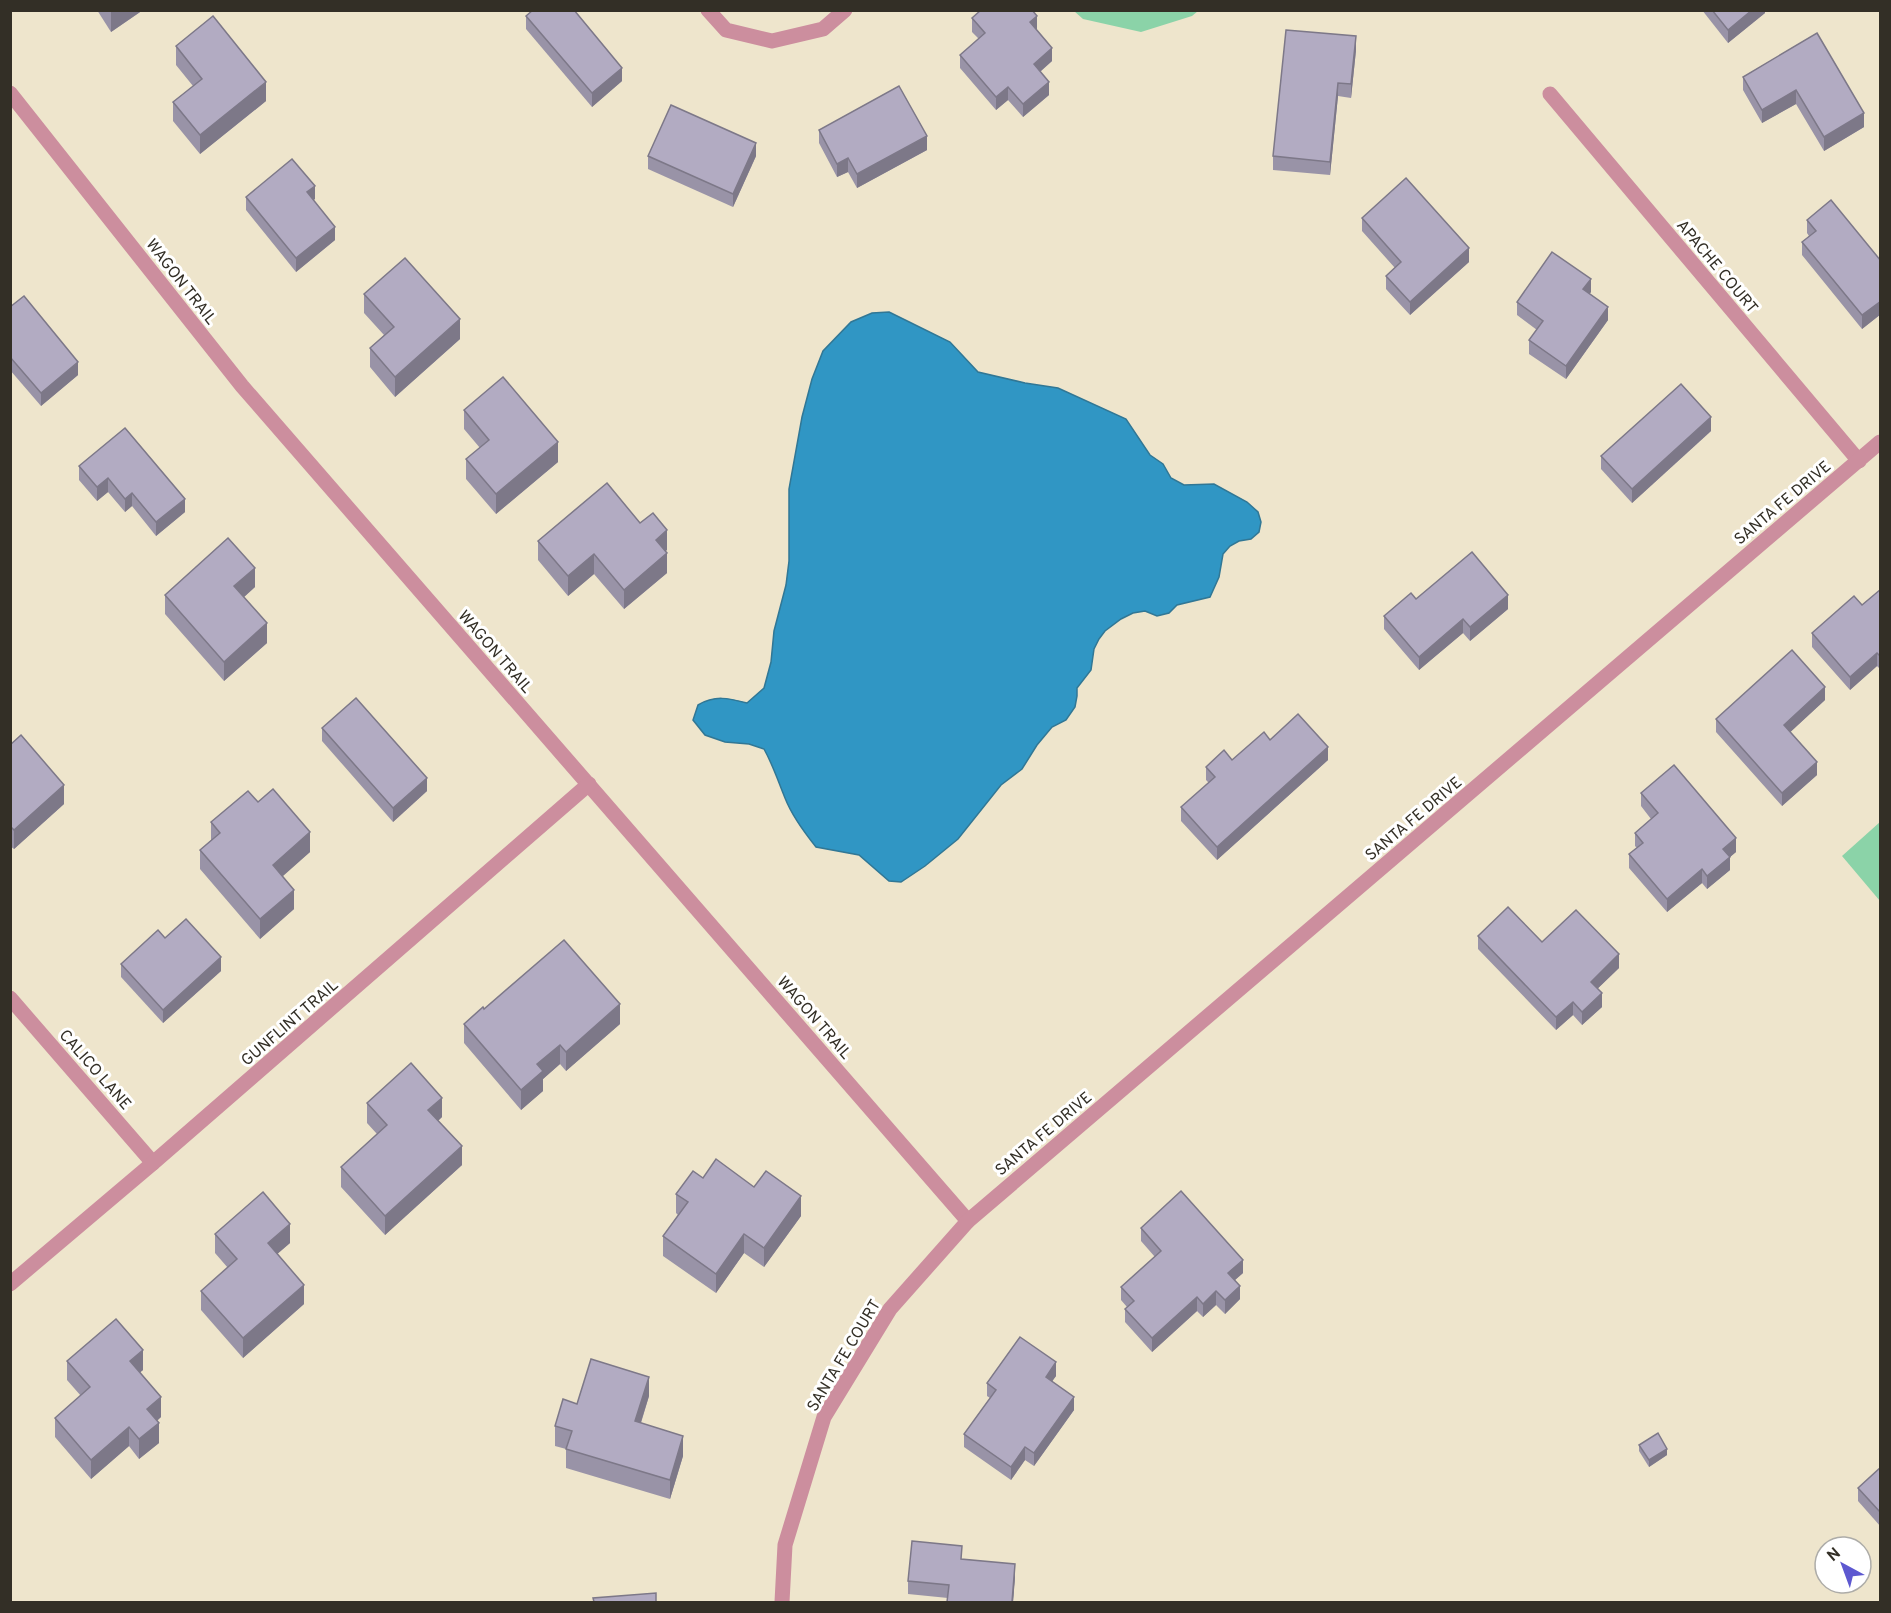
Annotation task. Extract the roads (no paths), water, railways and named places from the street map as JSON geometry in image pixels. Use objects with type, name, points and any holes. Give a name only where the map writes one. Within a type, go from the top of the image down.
[{"type":"street","points":[[708,10],[726,30],[772,41],[823,30],[845,10]]},
{"type":"street","name":"WAGON TRAIL","points":[[10,93],[242,386],[968,1221]]},
{"type":"street","name":"APACHE COURT","points":[[1550,94],[1859,460]]},
{"type":"street","name":"SANTA FE DRIVE","points":[[968,1221],[1881,442]]},
{"type":"street","name":"GUNFLINT TRAIL","points":[[10,1284],[153,1163],[589,784]]},
{"type":"street","name":"CALICO LANE","points":[[10,998],[153,1163]]},
{"type":"street","name":"SANTA FE COURT","points":[[782,1602],[785,1545],[824,1418],[890,1309],[968,1221]]},
{"type":"water","points":[[889,312],[950,342],[978,372],[1058,388],[1126,419],[1150,455],[1163,464],[1171,478],[1184,485],[1214,484],[1247,502],[1258,512],[1261,522],[1259,532],[1251,539],[1239,541],[1223,554],[1219,577],[1210,597],[1177,605],[1169,613],[1157,616],[1145,611],[1133,613],[1105,631],[1094,649],[1091,670],[1077,688],[1075,707],[1066,720],[1052,727],[1022,769],[1001,785],[958,839],[901,882],[889,881],[859,855],[816,847],[791,811],[764,749],[749,744],[725,742],[705,735],[693,720],[698,705],[704,702],[722,698],[747,703],[764,688],[771,662],[774,631],[786,585],[789,561],[789,489],[802,417],[812,379],[823,351],[851,322],[872,313]]}]
